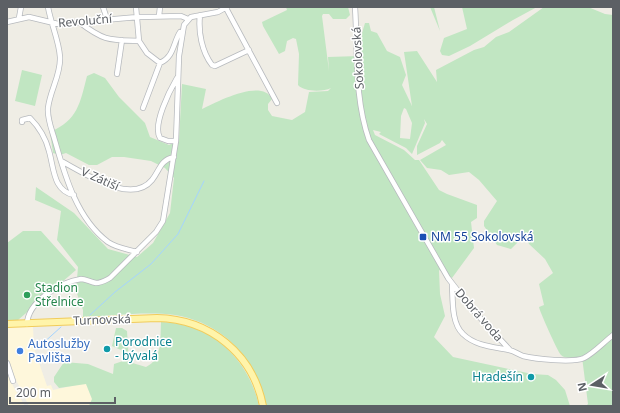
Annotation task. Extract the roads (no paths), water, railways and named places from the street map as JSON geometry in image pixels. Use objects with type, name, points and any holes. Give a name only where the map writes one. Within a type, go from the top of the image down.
[{"type":"main road","name":"Turnovská","points":[[7,324],[157,318],[175,319],[196,325],[221,338],[240,355],[256,382],[263,406]]},
{"type":"street","points":[[19,18],[21,7]]},
{"type":"street","points":[[48,7],[60,58],[58,74],[50,99],[49,117],[61,161],[74,195],[93,228],[108,242],[137,252]]},
{"type":"street","points":[[103,7],[107,19]]},
{"type":"street","points":[[136,7],[139,41],[147,53],[160,62]]},
{"type":"street","points":[[159,16],[160,7]]},
{"type":"street","points":[[143,108],[160,62],[169,57],[178,36],[188,19],[218,12],[227,7],[277,103]]},
{"type":"street","name":"Sokolovská","points":[[355,7],[355,62],[366,132],[373,148],[452,284]]},
{"type":"street","points":[[200,15],[199,24],[201,38],[208,60],[212,65],[216,66],[249,50]]},
{"type":"street","name":"Revoluční","points":[[7,22],[19,18],[29,17],[51,23],[159,16],[181,16],[188,19]]},
{"type":"street","points":[[79,22],[99,37],[139,41]]},
{"type":"street","points":[[27,324],[29,315],[34,307],[50,292],[65,282],[83,279],[100,282],[110,278],[156,232],[163,221],[176,141],[178,76],[182,29]]},
{"type":"street","points":[[117,74],[122,40]]},
{"type":"street","points":[[176,141],[163,140],[160,138],[157,131],[163,109],[178,76]]},
{"type":"street","points":[[22,122],[22,120],[30,118],[38,125],[49,151],[52,172],[66,193],[74,195]]},
{"type":"street","name":"V Zátiší","points":[[61,161],[98,180],[128,191],[143,188],[151,181],[163,161],[174,157]]},
{"type":"street","name":"Dobrá voda","points":[[452,284],[510,350]]},
{"type":"street","name":"Dobrá voda","points":[[452,284],[454,308],[458,327],[463,334],[477,342],[498,349],[510,350],[524,356],[574,360],[584,358],[613,335]]},
{"type":"street","points":[[7,363],[13,381]]},
{"type":"waterway","points":[[90,315],[115,292],[151,264],[178,234],[204,181]]},
{"type":"waterway","points":[[41,345],[61,327]]},
{"type":"place","name":"NM 55 Sokolovská","points":[[423,237]]},
{"type":"place","name":"Stadion Střelnice","points":[[27,295]]},
{"type":"place","name":"Porodnice - bývalá","points":[[107,349]]},
{"type":"place","name":"Autoslužby Pavlišta","points":[[20,351]]},
{"type":"place","name":"Hradešín","points":[[531,377]]}]
